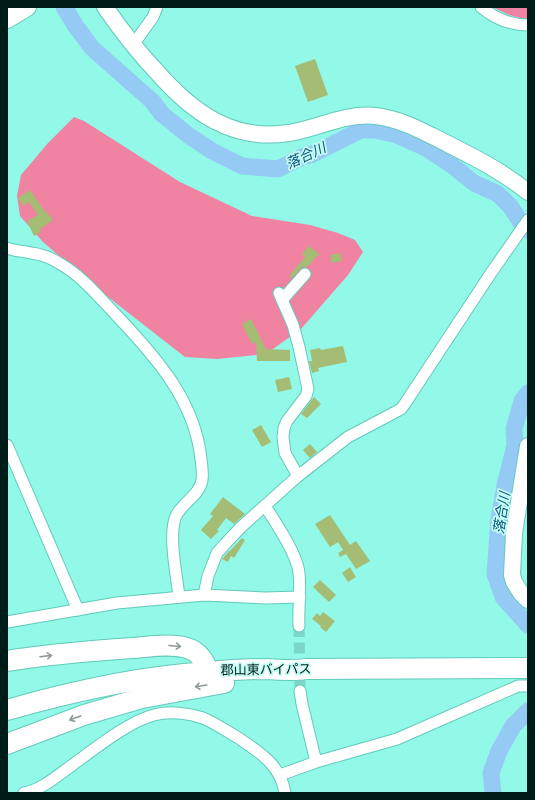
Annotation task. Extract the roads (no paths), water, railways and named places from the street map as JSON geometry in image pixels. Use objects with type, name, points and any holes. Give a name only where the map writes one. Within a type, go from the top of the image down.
[{"type":"highway","points":[[7,661],[53,655],[167,646],[187,648],[196,653],[203,660],[208,672]]},
{"type":"highway","name":"郡山東バイパス","points":[[7,710],[52,697],[104,685],[208,672],[266,669],[528,668]]},
{"type":"highway","points":[[7,744],[84,715],[142,698],[197,687],[264,678],[300,670]]},
{"type":"main road","points":[[7,19],[27,7]]},
{"type":"street","points":[[105,7],[133,45],[189,105],[202,114],[230,128],[246,132],[276,134],[304,129],[338,119],[360,116],[374,116],[393,119],[416,128],[489,165],[516,182],[528,192]]},
{"type":"street","points":[[133,45],[153,17],[157,7]]},
{"type":"street","points":[[481,7],[496,17],[512,24],[528,25]]},
{"type":"street","points":[[204,595],[208,576],[218,553],[241,527],[298,476],[348,437],[404,406],[491,273],[528,220]]},
{"type":"street","points":[[7,248],[33,253],[58,262],[78,276],[146,347],[163,369],[190,414],[199,445],[202,482],[193,497],[181,508],[176,516],[172,528],[179,597]]},
{"type":"street","points":[[298,476],[285,453],[283,446],[284,433],[287,421],[306,396],[308,389],[293,325],[280,296],[305,274]]},
{"type":"street","points":[[7,445],[78,610]]},
{"type":"street","points":[[528,446],[514,533],[512,575],[514,582],[528,600]]},
{"type":"street","points":[[265,506],[290,549],[299,571],[299,626]]},
{"type":"street","points":[[7,622],[117,603],[179,597],[204,595],[265,598],[300,597]]},
{"type":"street","points":[[280,775],[316,762],[397,739],[518,686],[528,686]]},
{"type":"street","points":[[300,691],[316,762]]},
{"type":"street","points":[[24,793],[39,787],[57,776],[131,725],[155,715],[171,713],[197,716],[216,725],[258,751],[267,758],[280,775],[285,793]]},
{"type":"waterway","name":"落合川","points":[[64,7],[92,48],[152,101],[162,114],[188,135],[212,151],[242,166],[278,169],[302,157],[313,154],[361,130],[375,130],[397,135],[426,148],[453,166],[474,183],[498,194],[510,206],[528,230]]},
{"type":"waterway","name":"落合川","points":[[528,393],[522,401],[514,429],[515,445],[499,519],[495,574],[503,597],[528,625]]},
{"type":"waterway","name":"落合川","points":[[493,793],[491,773],[499,751],[513,726],[528,711]]},
{"type":"tunnel","points":[[299,626],[300,691]]}]
